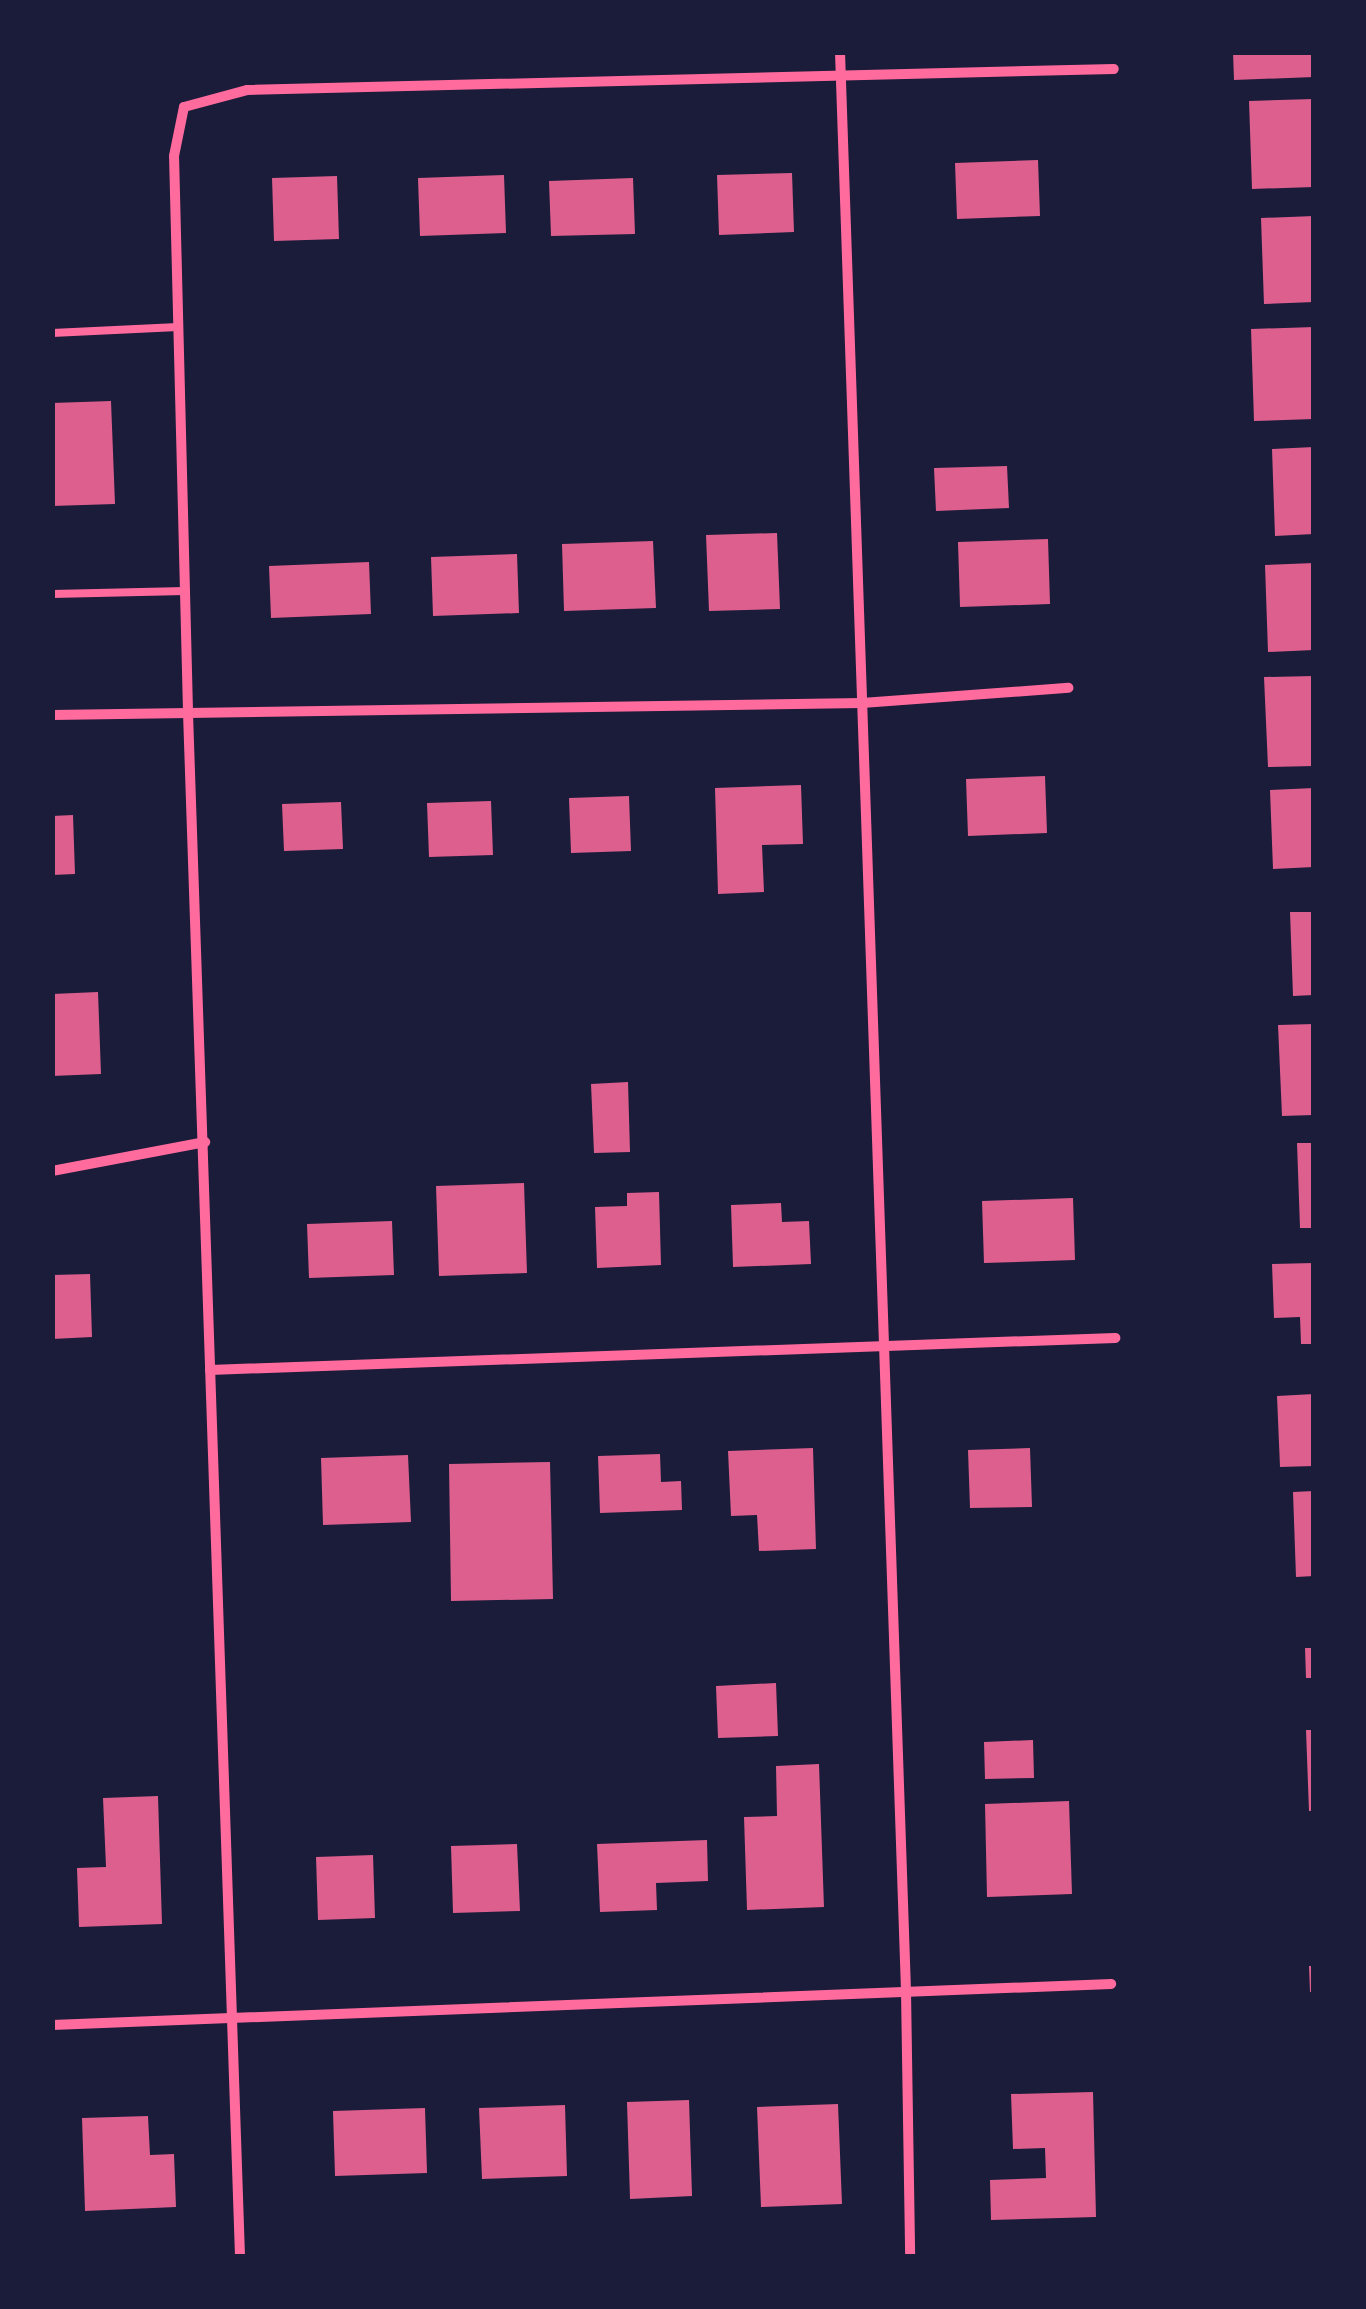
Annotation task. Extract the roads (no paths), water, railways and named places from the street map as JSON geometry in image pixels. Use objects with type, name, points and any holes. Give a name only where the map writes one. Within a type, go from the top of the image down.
[{"type":"street","points":[[840,52],[906,1991],[910,2256]]},
{"type":"street","points":[[240,2256],[178,328],[174,156],[184,107],[247,90],[1114,69]]},
{"type":"street","points":[[52,715],[862,702],[1068,688]]},
{"type":"street","points":[[52,1171],[205,1142]]},
{"type":"street","points":[[210,1370],[1115,1338]]},
{"type":"street","points":[[52,2025],[1111,1984]]},
{"type":"lane","points":[[52,333],[178,328]]},
{"type":"lane","points":[[52,594],[185,591]]}]
